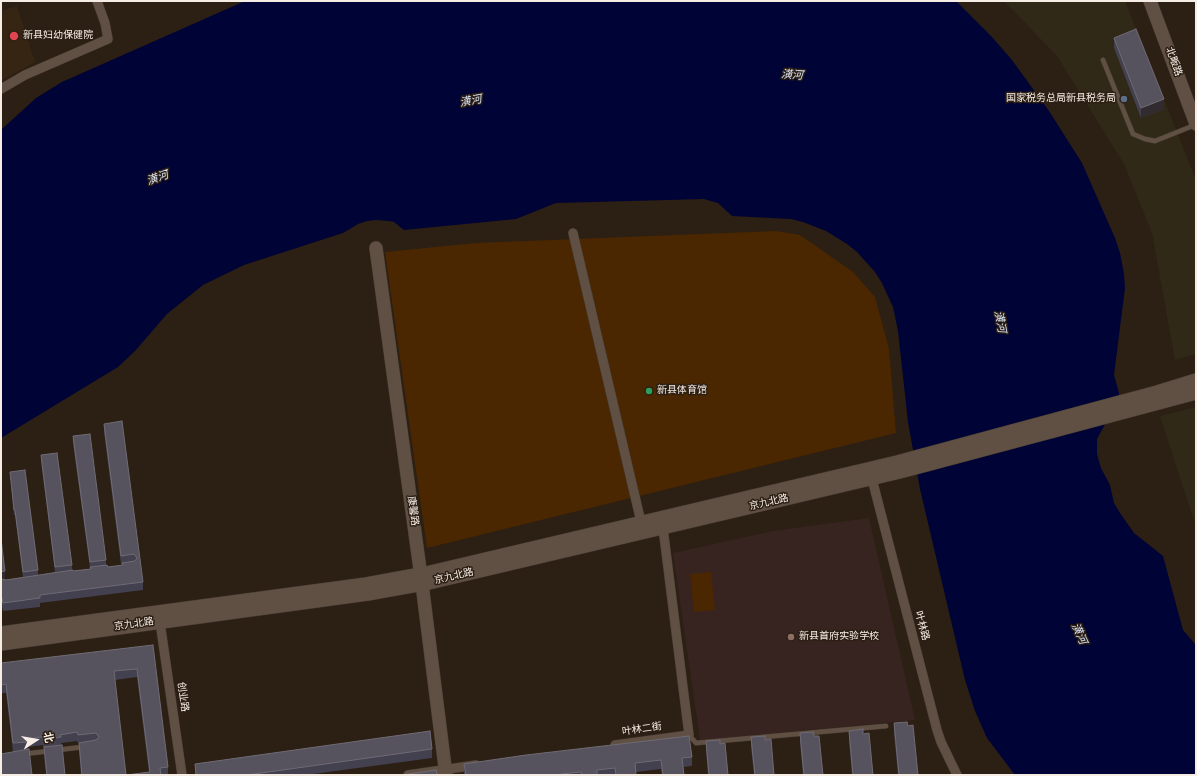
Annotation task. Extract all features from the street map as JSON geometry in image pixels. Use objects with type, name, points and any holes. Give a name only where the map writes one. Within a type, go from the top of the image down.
[{"type":"main road","name":"北畈路","points":[[1150,1],[1196,124]]},
{"type":"main road","name":"康馨路","points":[[376,248],[446,772]]},
{"type":"main road","points":[[1159,397],[1196,380]]},
{"type":"main road","points":[[899,467],[1159,397],[1196,392]]},
{"type":"main road","name":"京九北路","points":[[1,644],[354,596],[641,522],[899,467]]},
{"type":"main road","name":"京九北路","points":[[1,633],[366,584],[421,579],[663,528],[872,479],[899,467]]},
{"type":"street","points":[[1,88],[25,75],[108,40],[105,23],[97,1]]},
{"type":"street","points":[[573,233],[641,522]]},
{"type":"street","name":"叶林路","points":[[872,479],[937,730],[941,742],[957,775]]},
{"type":"street","points":[[663,528],[689,735]]},
{"type":"street","name":"创业路","points":[[160,622],[182,775]]},
{"type":"street","name":"叶林二街","points":[[602,747],[689,735]]},
{"type":"street","points":[[408,775],[446,772],[485,764]]},
{"type":"lane","points":[[1104,60],[1133,134],[1144,139],[1155,141],[1196,124]]},
{"type":"lane","points":[[689,735],[696,743],[886,726]]},
{"type":"lane","points":[[17,755],[87,746]]},
{"type":"shaded area","points":[[1004,1],[1125,1],[1196,180],[1196,354],[1175,360],[1152,233],[1124,164],[1057,56]]},
{"type":"shaded area","name":"新县妇幼保健院","points":[[17,6],[35,62],[1,81],[1,11]]},
{"type":"shaded area","name":"新县体育馆","points":[[776,231],[800,235],[853,272],[875,297],[889,349],[896,433],[427,548],[385,252],[476,243]]},
{"type":"shaded area","points":[[1196,407],[1196,527],[1160,416]]},
{"type":"shaded area","name":"新县首府实验学校","points":[[869,518],[915,720],[700,740],[673,553],[773,531]]},
{"type":"shaded area","points":[[711,572],[715,610],[694,612],[690,574]]},
{"type":"water","name":"潢河","points":[[245,1],[956,1],[992,37],[1012,60],[1049,111],[1082,163],[1115,238],[1120,253],[1125,288],[1114,375],[1119,393],[1119,399],[1097,439],[1097,454],[1101,468],[1110,485],[1114,503],[1120,513],[1134,533],[1163,556],[1183,630],[1196,645],[1196,775],[1015,775],[987,738],[975,711],[965,680],[920,489],[908,422],[898,331],[893,307],[875,272],[857,252],[826,231],[803,222],[791,219],[732,216],[718,203],[704,199],[556,203],[516,219],[404,230],[394,222],[376,220],[367,221],[358,224],[343,233],[244,265],[203,285],[167,314],[135,351],[118,367],[1,438],[1,130],[36,98],[62,82]]},
{"type":"building","points":[[1136,29],[1164,99],[1141,108],[1114,38]]},
{"type":"building","points":[[122,421],[143,582],[40,595],[40,598],[3,603],[2,598],[1,599],[1,579],[6,580],[73,570],[91,569],[90,567],[107,565],[108,567],[123,565],[122,563],[135,561],[137,558],[134,554],[121,556],[104,424]]},
{"type":"building","points":[[90,434],[106,560],[90,562],[73,436]]},
{"type":"building","points":[[57,453],[72,565],[55,567],[41,455]]},
{"type":"building","points":[[25,470],[38,570],[23,572],[10,472]]},
{"type":"building","points":[[1,539],[5,571],[1,572]]},
{"type":"building","points":[[153,645],[168,767],[160,768],[161,775],[126,775],[82,775],[79,743],[96,740],[99,737],[96,733],[78,735],[77,732],[60,735],[61,737],[43,740],[43,737],[27,739],[28,742],[13,743],[6,684],[1,685],[1,663]],"holes":[[[137,669],[150,772],[126,775],[114,671]]]},
{"type":"building","points":[[907,722],[908,726],[913,725],[918,775],[899,775],[894,723]]},
{"type":"building","points":[[863,729],[863,734],[869,733],[873,775],[853,775],[849,731]]},
{"type":"building","points":[[430,731],[432,749],[247,775],[196,775],[195,764]]},
{"type":"building","points":[[813,732],[814,736],[819,736],[823,775],[804,775],[800,733]]},
{"type":"building","points":[[689,736],[692,757],[682,758],[684,775],[663,775],[661,760],[635,763],[636,775],[616,775],[615,768],[597,770],[597,775],[582,775],[581,772],[561,775],[466,775],[464,764],[526,755]]},
{"type":"building","points":[[765,736],[765,740],[771,739],[774,775],[755,775],[751,737]]},
{"type":"building","points":[[720,740],[720,744],[725,743],[728,775],[709,775],[706,741]]},
{"type":"building","points":[[62,745],[65,775],[47,775],[44,747]]},
{"type":"building","points":[[29,749],[32,775],[1,775],[1,754]]},
{"type":"building","points":[[436,770],[437,775],[402,775]]},
{"type":"place","name":"新县妇幼保健院","points":[[14,36]]},
{"type":"place","name":"国家税务总局新县税务局","points":[[1124,99]]},
{"type":"place","name":"新县体育馆","points":[[649,391]]},
{"type":"place","name":"新县首府实验学校","points":[[791,637]]}]
